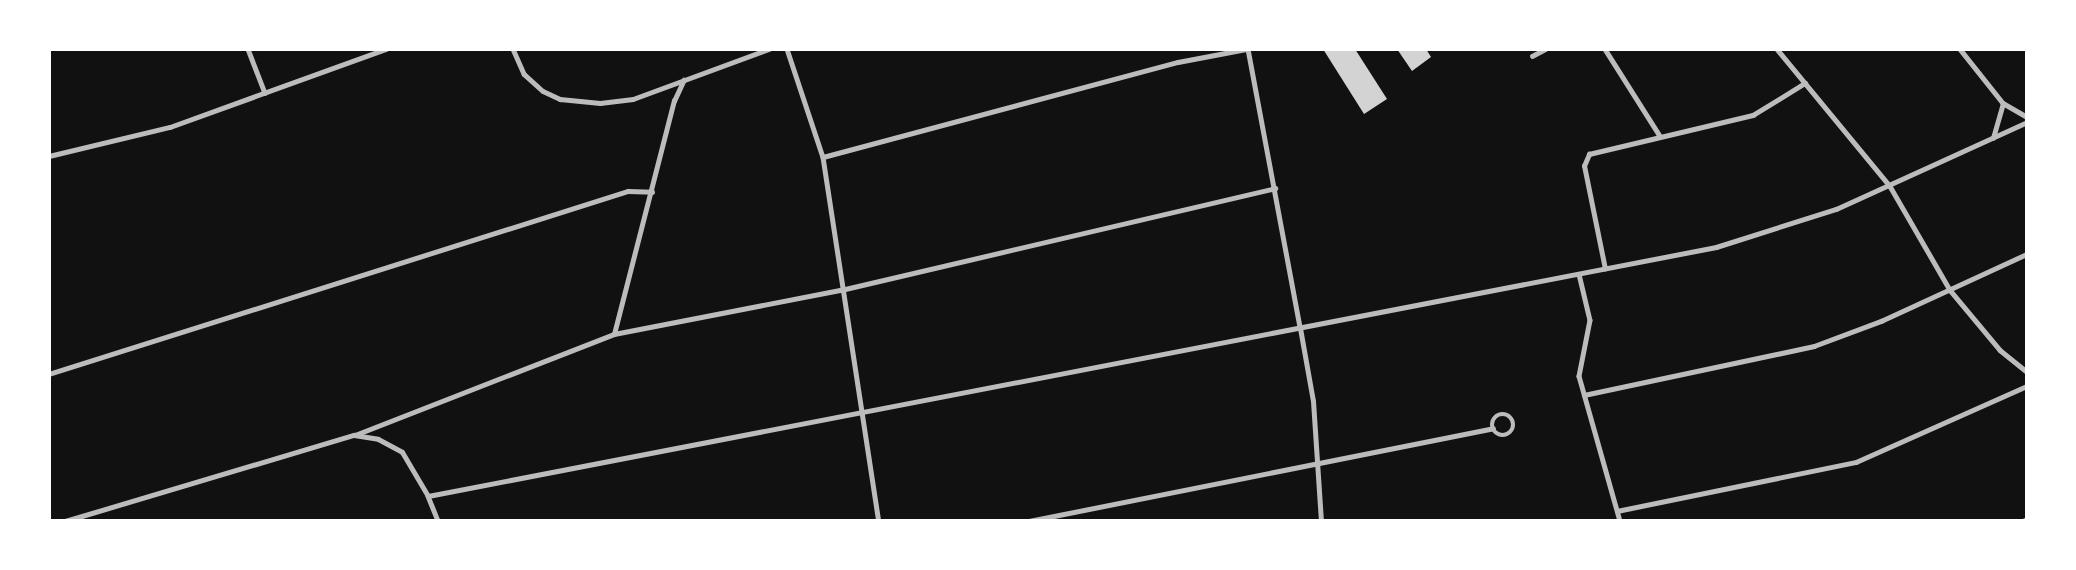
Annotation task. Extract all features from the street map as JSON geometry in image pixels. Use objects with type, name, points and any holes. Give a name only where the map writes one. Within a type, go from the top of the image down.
[{"type":"street","points":[[248,49],[265,93]]},
{"type":"street","points":[[49,156],[148,134],[386,49]]},
{"type":"street","points":[[513,49],[533,84],[570,101],[622,101],[769,49]]},
{"type":"street","points":[[787,49],[823,157],[841,290],[880,521]]},
{"type":"street","points":[[823,157],[1178,62],[1247,49],[1311,382],[1321,521]]},
{"type":"street","points":[[1532,56],[1545,49]]},
{"type":"street","points":[[1605,49],[1660,136]]},
{"type":"street","points":[[1777,49],[1890,186],[1950,289],[2000,350],[2027,372]]},
{"type":"street","points":[[428,496],[1605,269],[1763,235],[1890,186],[2027,120],[2003,103],[1960,49]]},
{"type":"street","points":[[614,334],[674,101],[685,79]]},
{"type":"street","points":[[1605,269],[1585,159],[1593,151],[1753,115],[1805,83]]},
{"type":"street","points":[[1993,138],[2003,103]]},
{"type":"street","points":[[65,521],[354,435],[614,334],[841,290],[1275,188]]},
{"type":"street","points":[[49,374],[615,195],[652,192]]},
{"type":"street","points":[[1584,395],[1784,354],[1857,331],[2027,254]]},
{"type":"street","points":[[1579,274],[1590,320],[1578,367],[1620,521]]},
{"type":"street","points":[[1617,511],[1856,462],[2027,386]]},
{"type":"street","points":[[1029,521],[1493,428],[1507,435],[1513,420],[1498,415],[1493,428]]},
{"type":"street","points":[[354,435],[378,439],[402,452],[428,496],[438,521]]},
{"type":"building","points":[[1323,49],[1355,49],[1387,99],[1364,114]]},
{"type":"building","points":[[1397,49],[1426,49],[1431,57],[1412,71]]}]
